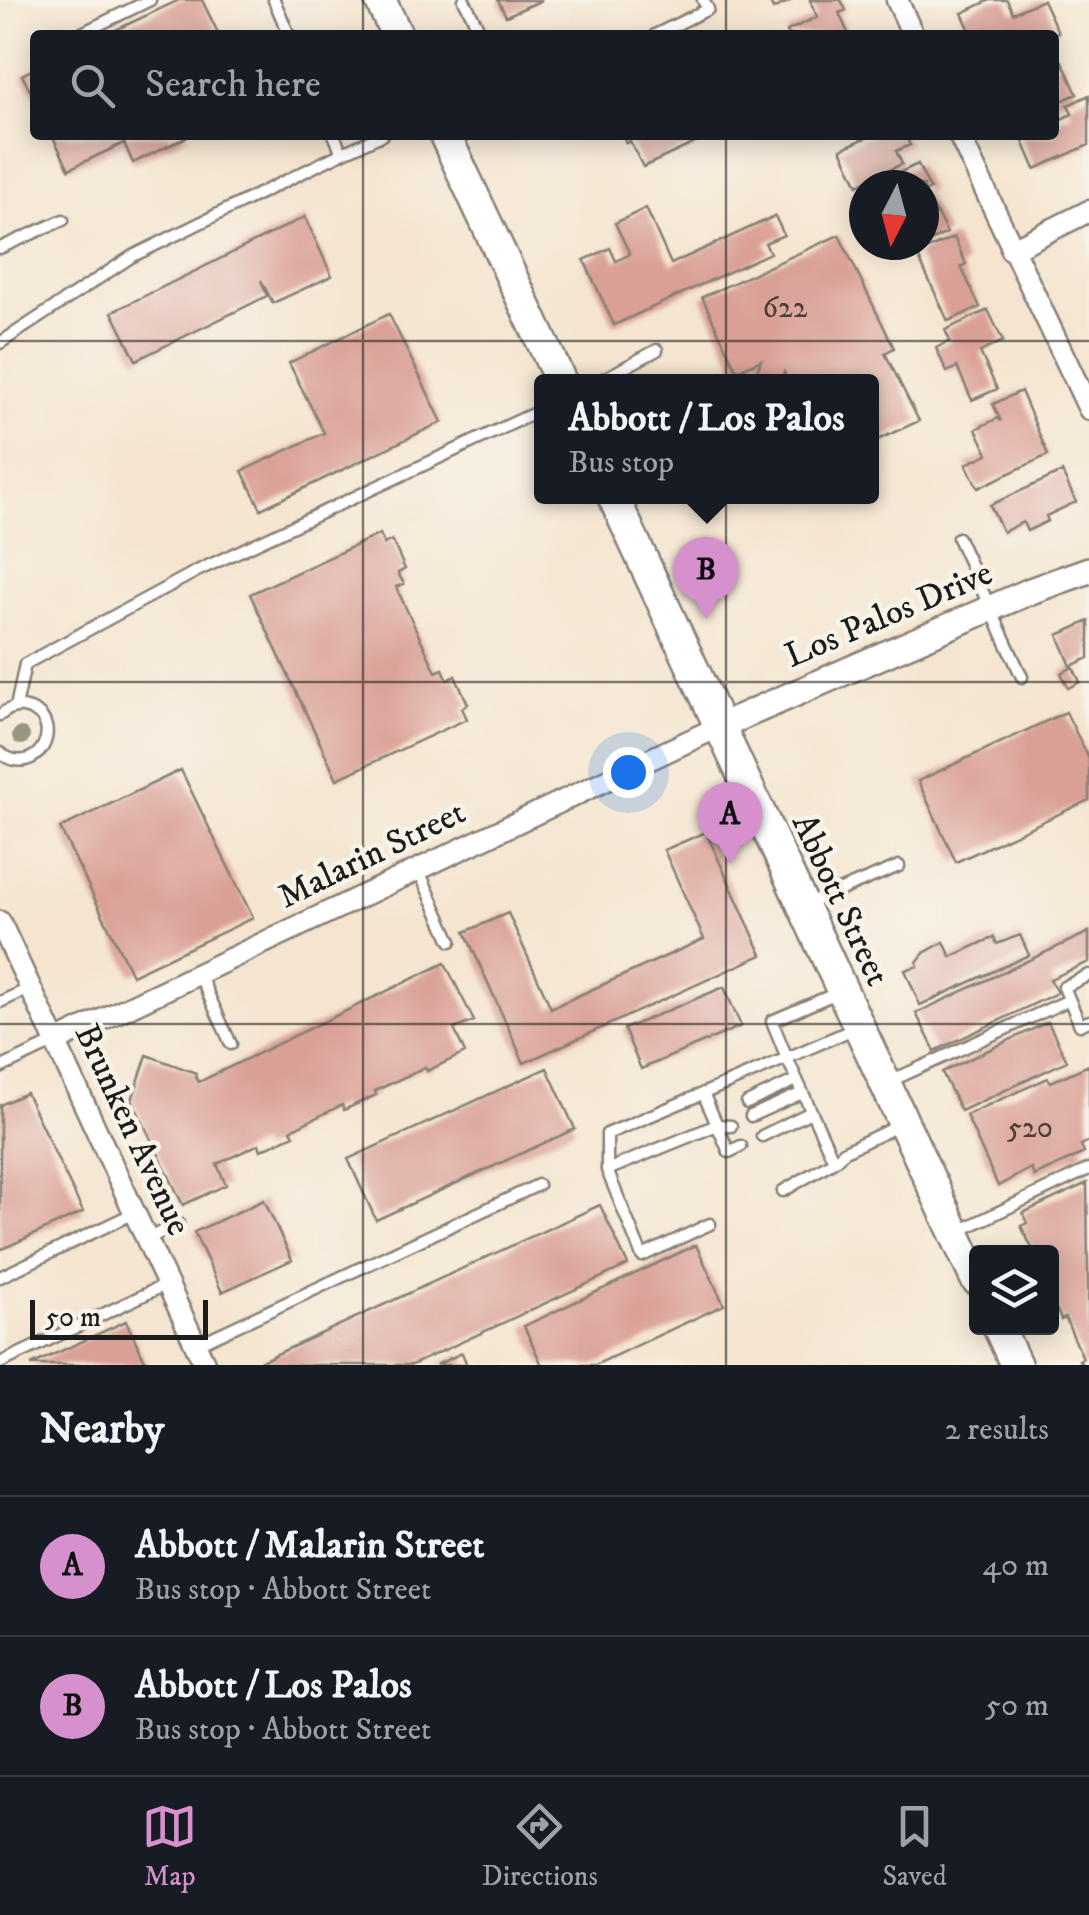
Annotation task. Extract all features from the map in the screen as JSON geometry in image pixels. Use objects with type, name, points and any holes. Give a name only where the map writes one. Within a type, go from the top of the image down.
[{"type":"main road","points":[[380,0],[395,30]]},
{"type":"main road","points":[[453,140],[557,374]]},
{"type":"main road","name":"Abbott Street","points":[[616,504],[969,1264]]},
{"type":"main road","points":[[1002,1335],[1016,1365]]},
{"type":"street","points":[[897,0],[911,30]]},
{"type":"street","points":[[961,140],[1089,409]]},
{"type":"street","points":[[1011,250],[1089,211]]},
{"type":"street","name":"Los Palos Drive","points":[[718,726],[1033,590],[1089,570]]},
{"type":"street","name":"Malarin Street","points":[[55,1042],[718,726]]},
{"type":"street","name":"Brunken Avenue","points":[[0,922],[205,1365]]},
{"type":"lane","points":[[88,30],[150,0]]},
{"type":"lane","points":[[274,0],[288,30]]},
{"type":"lane","points":[[464,0],[479,30]]},
{"type":"lane","points":[[665,30],[708,8],[703,0]]},
{"type":"lane","points":[[336,140],[342,153]]},
{"type":"lane","points":[[0,343],[131,257],[371,140]]},
{"type":"lane","points":[[0,248],[62,220]]},
{"type":"lane","points":[[612,374],[656,350]]},
{"type":"lane","points":[[16,706],[25,664],[197,571],[534,413]]},
{"type":"lane","points":[[958,538],[1022,678]]},
{"type":"lane","points":[[0,715],[16,706],[33,710],[45,724],[46,741],[28,760],[10,760],[1,755]]},
{"type":"lane","points":[[802,906],[900,866]]},
{"type":"lane","points":[[418,869],[451,941]]},
{"type":"lane","points":[[199,974],[231,1044]]},
{"type":"lane","points":[[1089,975],[1064,987],[1080,1025],[1089,1021]]},
{"type":"lane","points":[[0,1002],[31,988]]},
{"type":"lane","points":[[834,1161],[772,1022],[842,991]]},
{"type":"lane","points":[[885,1083],[1070,1000]]},
{"type":"lane","points":[[710,1224],[642,1256],[607,1170],[607,1134],[859,1027]]},
{"type":"lane","points":[[0,1068],[55,1042]]},
{"type":"lane","points":[[746,1104],[796,1080]]},
{"type":"lane","points":[[703,1093],[729,1152],[741,1146]]},
{"type":"lane","points":[[751,1116],[802,1093]]},
{"type":"lane","points":[[762,1136],[811,1112]]},
{"type":"lane","points":[[717,1126],[726,1113]]},
{"type":"lane","points":[[782,1191],[845,1151],[904,1123]]},
{"type":"lane","points":[[607,1170],[717,1126],[731,1126]]},
{"type":"lane","points":[[955,1233],[1089,1169]]},
{"type":"lane","points":[[196,1345],[538,1185]]},
{"type":"lane","points":[[0,1278],[134,1213]]},
{"type":"lane","points":[[146,1240],[178,1223]]},
{"type":"lane","points":[[0,1363],[167,1284]]},
{"type":"building","points":[[179,0],[202,0],[217,30],[116,30]]},
{"type":"building","points":[[498,0],[542,0],[506,16]]},
{"type":"building","points":[[769,0],[792,0],[773,9]]},
{"type":"building","points":[[810,0],[841,0],[846,10],[839,13],[847,30],[789,30],[817,17]]},
{"type":"building","points":[[990,0],[1007,0],[1013,13],[1043,0],[1057,30],[970,30],[962,13]]},
{"type":"building","points":[[1062,61],[1077,94],[1059,102],[1059,62]]},
{"type":"building","points":[[30,71],[30,90],[22,75]]},
{"type":"building","points":[[1089,95],[1089,145],[1035,169],[1022,140],[1059,140],[1059,120],[1072,114],[1068,105]]},
{"type":"building","points":[[54,140],[181,140],[133,163],[124,143],[69,169]]},
{"type":"building","points":[[624,140],[701,140],[643,167],[630,141]]},
{"type":"building","points":[[861,140],[908,140],[910,145],[896,151],[902,164],[889,170],[851,170],[841,149]]},
{"type":"building","points":[[646,208],[671,264],[775,216],[784,235],[765,243],[770,253],[614,325],[584,260],[610,248],[616,261],[630,254],[615,223]]},
{"type":"building","points":[[305,217],[332,276],[273,303],[261,280],[267,296],[136,360],[112,312]]},
{"type":"building","points":[[939,218],[947,233],[939,237]]},
{"type":"building","points":[[839,235],[894,348],[885,353],[919,421],[879,439],[879,374],[756,374],[761,360],[737,371],[702,297]]},
{"type":"building","points":[[954,237],[966,264],[961,267],[980,307],[948,321],[920,260],[939,260],[939,244]]},
{"type":"building","points":[[988,310],[1003,341],[980,352],[997,389],[972,400],[957,367],[947,372],[936,348],[950,341],[945,330]]},
{"type":"building","points":[[389,314],[442,422],[261,509],[242,471],[324,433],[289,363]]},
{"type":"building","points":[[1021,391],[1048,455],[978,488],[966,464],[988,454],[976,429],[998,418],[1001,421],[993,404]]},
{"type":"building","points":[[1062,472],[1076,502],[1046,516],[1048,521],[1027,531],[1023,522],[1003,532],[990,505]]},
{"type":"building","points":[[380,534],[384,544],[392,540],[405,569],[398,573],[404,584],[396,587],[436,672],[443,669],[448,680],[455,676],[468,704],[462,708],[467,719],[337,779],[250,594]]},
{"type":"building","points":[[1089,621],[1089,658],[1071,666],[1058,635]]},
{"type":"building","points":[[1073,667],[1080,682],[1068,688],[1061,673]]},
{"type":"building","points":[[1066,712],[1089,759],[1089,800],[956,862],[918,781]]},
{"type":"building","points":[[181,770],[253,918],[132,975],[60,828]]},
{"type":"building","points":[[706,832],[762,955],[524,1063],[465,932],[508,913],[551,1008],[704,939],[664,850]]},
{"type":"building","points":[[1089,932],[1089,962],[1050,979],[1057,993],[935,1051],[916,1013]]},
{"type":"building","points":[[1020,935],[1029,955],[920,1005],[905,970],[918,966],[924,953],[944,942],[951,957],[994,937],[997,944]]},
{"type":"building","points":[[445,963],[474,1021],[454,1029],[465,1053],[427,1071],[425,1067],[344,1110],[342,1105],[261,1150],[259,1144],[217,1164],[226,1185],[183,1205],[132,1100],[147,1055],[196,1073],[199,1082]]},
{"type":"building","points":[[724,987],[741,1026],[641,1069],[624,1029]]},
{"type":"building","points":[[1048,1022],[1067,1061],[961,1111],[942,1072]]},
{"type":"building","points":[[1089,1065],[1089,1141],[1081,1145],[1084,1153],[1034,1176],[1031,1168],[998,1186],[966,1115],[1048,1078],[1051,1082]]},
{"type":"building","points":[[547,1068],[575,1129],[376,1220],[348,1159]]},
{"type":"building","points":[[26,1093],[83,1212],[0,1250],[0,1105]]},
{"type":"building","points":[[1087,1183],[1089,1365],[1082,1365],[1079,1360],[1083,1358],[1065,1318],[1061,1320],[1059,1315],[1059,1245],[1030,1245],[1021,1226],[1027,1223],[1023,1213]]},
{"type":"building","points":[[264,1200],[292,1260],[222,1292],[194,1232]]},
{"type":"building","points":[[600,1205],[628,1265],[412,1365],[253,1365]]},
{"type":"building","points":[[696,1245],[724,1305],[595,1365],[542,1365],[524,1326]]},
{"type":"building","points":[[126,1321],[147,1365],[31,1365]]},
{"type":"building","points":[[462,1353],[467,1365],[436,1365]]},
{"type":"place","name":"Abbott / Los Palos","points":[[706,619]]},
{"type":"place","name":"Abbott / Malarin Street","points":[[730,864]]}]
